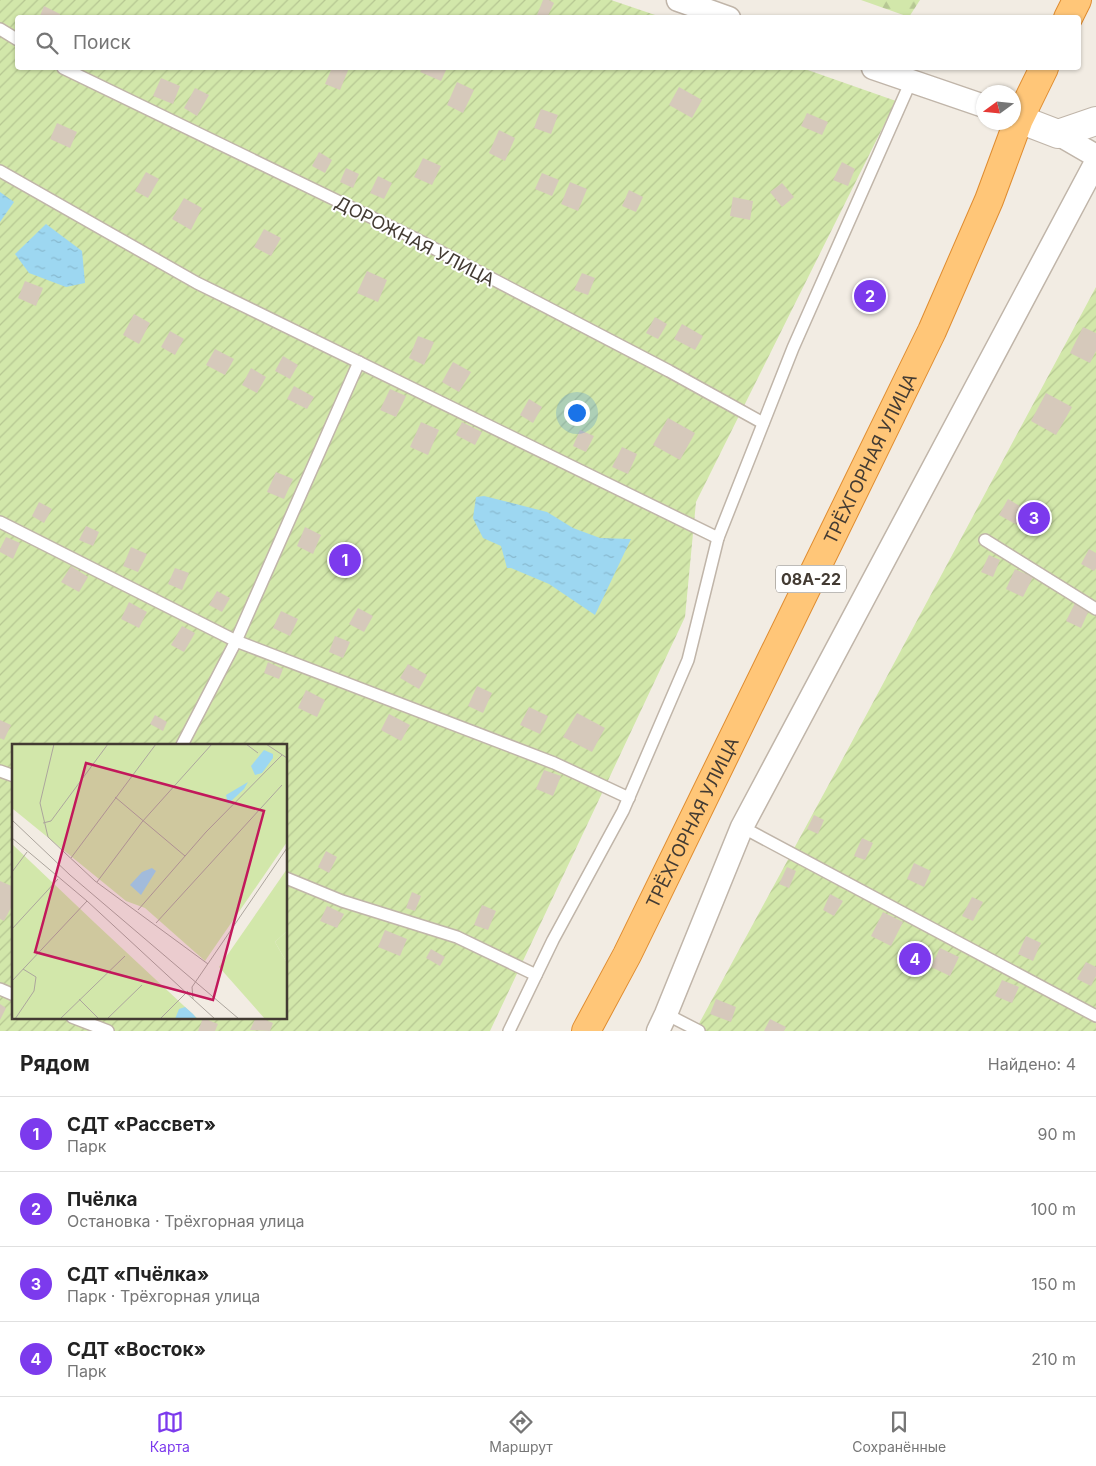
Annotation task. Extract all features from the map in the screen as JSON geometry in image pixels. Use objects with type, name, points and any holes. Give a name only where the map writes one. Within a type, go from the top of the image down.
[{"type":"highway","points":[[1070,15],[1077,0]]},
{"type":"highway","name":"ТРЁХГОРНАЯ УЛИЦА","points":[[1021,109],[1043,70]]},
{"type":"highway","name":"ТРЁХГОРНАЯ УЛИЦА","points":[[586,1031],[627,955],[932,331],[989,200],[1012,130]]},
{"type":"street","points":[[678,0],[720,15]]},
{"type":"street","points":[[879,70],[976,103]]},
{"type":"street","points":[[1021,120],[1058,134],[1096,156]]},
{"type":"street","points":[[1058,134],[1096,121]]},
{"type":"street","points":[[662,1023],[742,827],[1096,162]]},
{"type":"lane","points":[[0,29],[15,38]]},
{"type":"lane","name":"ДОРОЖНАЯ УЛИЦА","points":[[67,70],[414,238],[660,366],[764,423]]},
{"type":"lane","points":[[509,1031],[553,940],[623,811],[688,660],[718,538],[792,348],[911,80]]},
{"type":"lane","points":[[0,171],[197,283],[718,538]]},
{"type":"lane","points":[[183,744],[236,641],[359,362]]},
{"type":"lane","points":[[0,522],[236,641],[554,763],[628,798]]},
{"type":"lane","points":[[985,540],[1096,609]]},
{"type":"lane","points":[[0,771],[12,775]]},
{"type":"lane","points":[[742,827],[1096,1016]]},
{"type":"lane","points":[[288,879],[342,901],[457,937],[536,975]]},
{"type":"lane","points":[[0,989],[12,994]]},
{"type":"lane","points":[[75,1018],[108,1031]]},
{"type":"lane","points":[[662,1023],[699,1031]]},
{"type":"green space","points":[[0,0],[611,0],[655,15],[15,15],[15,70],[808,70],[896,101],[696,502],[685,617],[490,1031],[0,1031]]},
{"type":"green space","points":[[861,0],[920,0],[910,15],[903,15]]},
{"type":"green space","points":[[1096,287],[1096,1031],[695,1031],[848,749]]},
{"type":"water","points":[[0,192],[14,202],[0,222]]},
{"type":"water","points":[[46,224],[82,251],[85,283],[66,287],[29,273],[15,254]]},
{"type":"water","points":[[484,496],[547,512],[573,528],[600,538],[631,539],[595,615],[549,584],[507,568],[501,546],[483,538],[473,518],[476,497]]},
{"type":"building","points":[[543,0],[549,0],[554,3],[548,15],[537,15]]},
{"type":"building","points":[[44,6],[60,14],[60,15],[40,15]]},
{"type":"building","points":[[331,70],[348,70],[340,90],[325,84]]},
{"type":"building","points":[[421,70],[446,70],[441,81],[420,72]]},
{"type":"building","points":[[161,78],[180,86],[173,104],[153,96]]},
{"type":"building","points":[[457,82],[474,90],[463,113],[447,105]]},
{"type":"building","points":[[679,87],[702,100],[692,118],[669,105]]},
{"type":"building","points":[[195,88],[209,95],[197,116],[184,108]]},
{"type":"building","points":[[541,109],[558,115],[551,134],[534,128]]},
{"type":"building","points":[[807,113],[828,122],[822,135],[801,126]]},
{"type":"building","points":[[57,123],[77,132],[70,148],[50,139]]},
{"type":"building","points":[[499,130],[515,138],[505,161],[489,153]]},
{"type":"building","points":[[319,152],[332,160],[325,173],[312,166]]},
{"type":"building","points":[[423,158],[441,166],[432,185],[414,177]]},
{"type":"building","points":[[842,162],[855,169],[848,186],[833,180]]},
{"type":"building","points":[[346,168],[359,174],[353,188],[340,182]]},
{"type":"building","points":[[146,172],[159,179],[148,198],[135,191]]},
{"type":"building","points":[[542,173],[559,180],[552,196],[535,189]]},
{"type":"building","points":[[378,176],[392,183],[384,199],[370,193]]},
{"type":"building","points":[[570,182],[587,189],[578,211],[561,204]]},
{"type":"building","points":[[782,183],[794,197],[782,207],[770,192]]},
{"type":"building","points":[[629,190],[643,197],[636,212],[622,206]]},
{"type":"building","points":[[733,197],[753,201],[750,220],[730,216]]},
{"type":"building","points":[[184,198],[202,208],[191,230],[172,219]]},
{"type":"building","points":[[264,229],[281,238],[271,256],[254,247]]},
{"type":"building","points":[[367,271],[387,280],[378,302],[357,293]]},
{"type":"building","points":[[582,273],[595,278],[588,295],[574,290]]},
{"type":"building","points":[[25,281],[43,288],[36,306],[18,298]]},
{"type":"building","points":[[134,314],[150,323],[139,344],[123,335]]},
{"type":"building","points":[[655,317],[667,324],[658,339],[646,333]]},
{"type":"building","points":[[682,324],[703,336],[695,350],[674,339]]},
{"type":"building","points":[[1083,327],[1096,333],[1096,351],[1090,363],[1070,353]]},
{"type":"building","points":[[170,331],[184,339],[175,355],[161,347]]},
{"type":"building","points":[[418,336],[434,342],[424,365],[409,358]]},
{"type":"building","points":[[215,349],[234,359],[225,375],[206,365]]},
{"type":"building","points":[[283,356],[298,365],[290,379],[275,371]]},
{"type":"building","points":[[453,362],[471,372],[459,392],[442,382]]},
{"type":"building","points":[[251,368],[266,377],[257,393],[242,385]]},
{"type":"building","points":[[294,386],[314,397],[307,409],[287,399]]},
{"type":"building","points":[[390,389],[406,396],[396,417],[380,410]]},
{"type":"building","points":[[1046,393],[1072,407],[1056,435],[1031,421]]},
{"type":"building","points":[[529,399],[542,407],[533,423],[520,415]]},
{"type":"building","points":[[668,418],[695,433],[680,460],[653,445]]},
{"type":"building","points":[[421,422],[439,430],[428,455],[410,447]]},
{"type":"building","points":[[462,422],[482,432],[475,445],[456,435]]},
{"type":"building","points":[[580,430],[594,436],[586,452],[573,446]]},
{"type":"building","points":[[622,447],[637,454],[628,474],[612,467]]},
{"type":"building","points":[[276,472],[293,479],[284,499],[267,492]]},
{"type":"building","points":[[1008,499],[1025,509],[1017,525],[999,515]]},
{"type":"building","points":[[39,502],[52,509],[44,523],[32,516]]},
{"type":"building","points":[[86,526],[99,532],[93,546],[79,540]]},
{"type":"building","points":[[305,527],[321,535],[313,554],[297,546]]},
{"type":"building","points":[[6,537],[20,543],[13,559],[0,552]]},
{"type":"building","points":[[131,547],[147,554],[138,572],[123,566]]},
{"type":"building","points":[[1089,549],[1096,553],[1096,568],[1094,571],[1081,564]]},
{"type":"building","points":[[989,555],[1000,560],[993,577],[981,572]]},
{"type":"building","points":[[71,566],[88,577],[79,592],[61,582]]},
{"type":"building","points":[[175,568],[189,573],[182,590],[168,584]]},
{"type":"building","points":[[1015,569],[1033,577],[1023,597],[1006,589]]},
{"type":"building","points":[[217,591],[230,598],[222,612],[209,605]]},
{"type":"building","points":[[129,602],[147,612],[139,628],[121,619]]},
{"type":"building","points":[[1075,603],[1089,610],[1081,628],[1066,621]]},
{"type":"building","points":[[358,608],[373,616],[364,632],[349,624]]},
{"type":"building","points":[[281,611],[298,619],[290,636],[273,628]]},
{"type":"building","points":[[182,626],[195,633],[184,652],[171,645]]},
{"type":"building","points":[[335,636],[350,642],[343,658],[329,652]]},
{"type":"building","points":[[268,662],[283,669],[279,679],[264,673]]},
{"type":"building","points":[[408,664],[427,675],[419,689],[400,678]]},
{"type":"building","points":[[477,686],[492,693],[483,713],[468,706]]},
{"type":"building","points":[[306,690],[325,700],[317,717],[298,708]]},
{"type":"building","points":[[529,707],[548,716],[540,734],[520,725]]},
{"type":"building","points":[[577,713],[605,728],[592,752],[563,737]]},
{"type":"building","points":[[389,714],[410,725],[401,741],[381,730]]},
{"type":"building","points":[[155,715],[167,722],[163,731],[150,724]]},
{"type":"building","points":[[0,720],[11,725],[4,740],[0,738]]},
{"type":"building","points":[[544,770],[561,776],[553,796],[536,789]]},
{"type":"building","points":[[814,815],[824,820],[818,834],[807,829]]},
{"type":"building","points":[[862,838],[873,843],[865,860],[854,856]]},
{"type":"building","points":[[326,851],[337,857],[329,873],[318,867]]},
{"type":"building","points":[[914,863],[931,871],[924,887],[907,879]]},
{"type":"building","points":[[787,867],[796,871],[789,888],[779,884]]},
{"type":"building","points":[[0,881],[12,886],[12,906],[4,921],[0,919]]},
{"type":"building","points":[[412,892],[421,896],[415,911],[406,908]]},
{"type":"building","points":[[830,894],[843,901],[834,916],[823,910]]},
{"type":"building","points":[[972,897],[983,902],[973,921],[962,916]]},
{"type":"building","points":[[482,905],[496,911],[488,930],[474,925]]},
{"type":"building","points":[[327,906],[344,914],[337,928],[320,921]]},
{"type":"building","points":[[883,912],[903,922],[891,946],[871,936]]},
{"type":"building","points":[[385,930],[407,939],[400,956],[378,947]]},
{"type":"building","points":[[1026,936],[1041,943],[1033,961],[1018,954]]},
{"type":"building","points":[[940,948],[959,957],[950,976],[931,967]]},
{"type":"building","points":[[431,949],[445,957],[440,966],[426,958]]},
{"type":"building","points":[[1086,962],[1096,967],[1096,976],[1091,986],[1077,979]]},
{"type":"building","points":[[1002,980],[1019,987],[1012,1003],[995,996]]},
{"type":"building","points":[[716,999],[736,1007],[731,1022],[710,1014]]},
{"type":"building","points":[[0,1004],[6,1008],[0,1020]]},
{"type":"building","points":[[203,1018],[218,1024],[215,1031],[198,1031]]},
{"type":"building","points":[[256,1018],[261,1018],[273,1023],[270,1031],[250,1030]]},
{"type":"building","points":[[770,1019],[786,1027],[784,1031],[764,1031]]},
{"type":"place","name":"Пчёлка","points":[[870,296]]},
{"type":"place","name":"СДТ «Пчёлка»","points":[[1034,518]]},
{"type":"place","name":"СДТ «Рассвет»","points":[[345,560]]},
{"type":"place","name":"СДТ «Восток»","points":[[915,959]]}]
